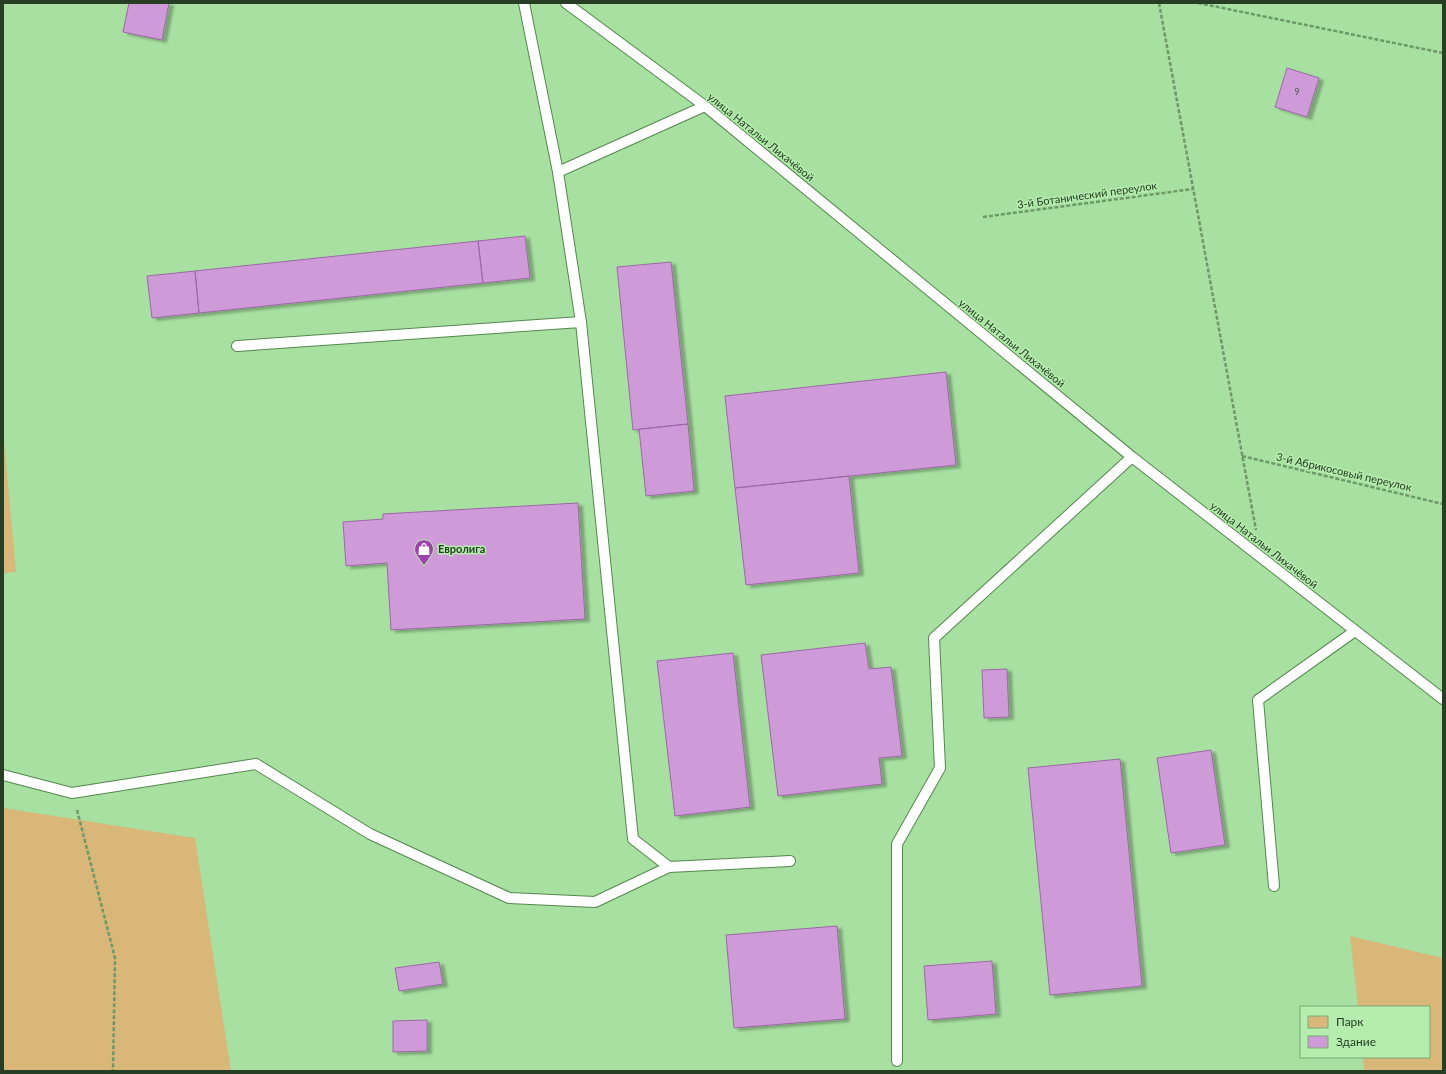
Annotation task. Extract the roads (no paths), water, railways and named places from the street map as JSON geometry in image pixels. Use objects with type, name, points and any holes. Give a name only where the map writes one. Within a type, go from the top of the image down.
[{"type":"lane","points":[[524,3],[558,172],[581,322],[633,839],[669,867]]},
{"type":"lane","name":"улица Натальи Лихачёвой","points":[[566,3],[705,106],[1132,457],[1443,699]]},
{"type":"lane","points":[[558,172],[705,106]]},
{"type":"lane","points":[[237,346],[581,322]]},
{"type":"lane","points":[[896,1061],[897,844],[940,768],[934,638],[1132,457]]},
{"type":"lane","points":[[1274,886],[1258,700],[1355,631]]},
{"type":"lane","points":[[3,775],[72,792],[256,764],[370,834],[509,898],[594,902],[669,867],[790,861]]},
{"type":"place","name":"Евролига","points":[[424,566]]}]
